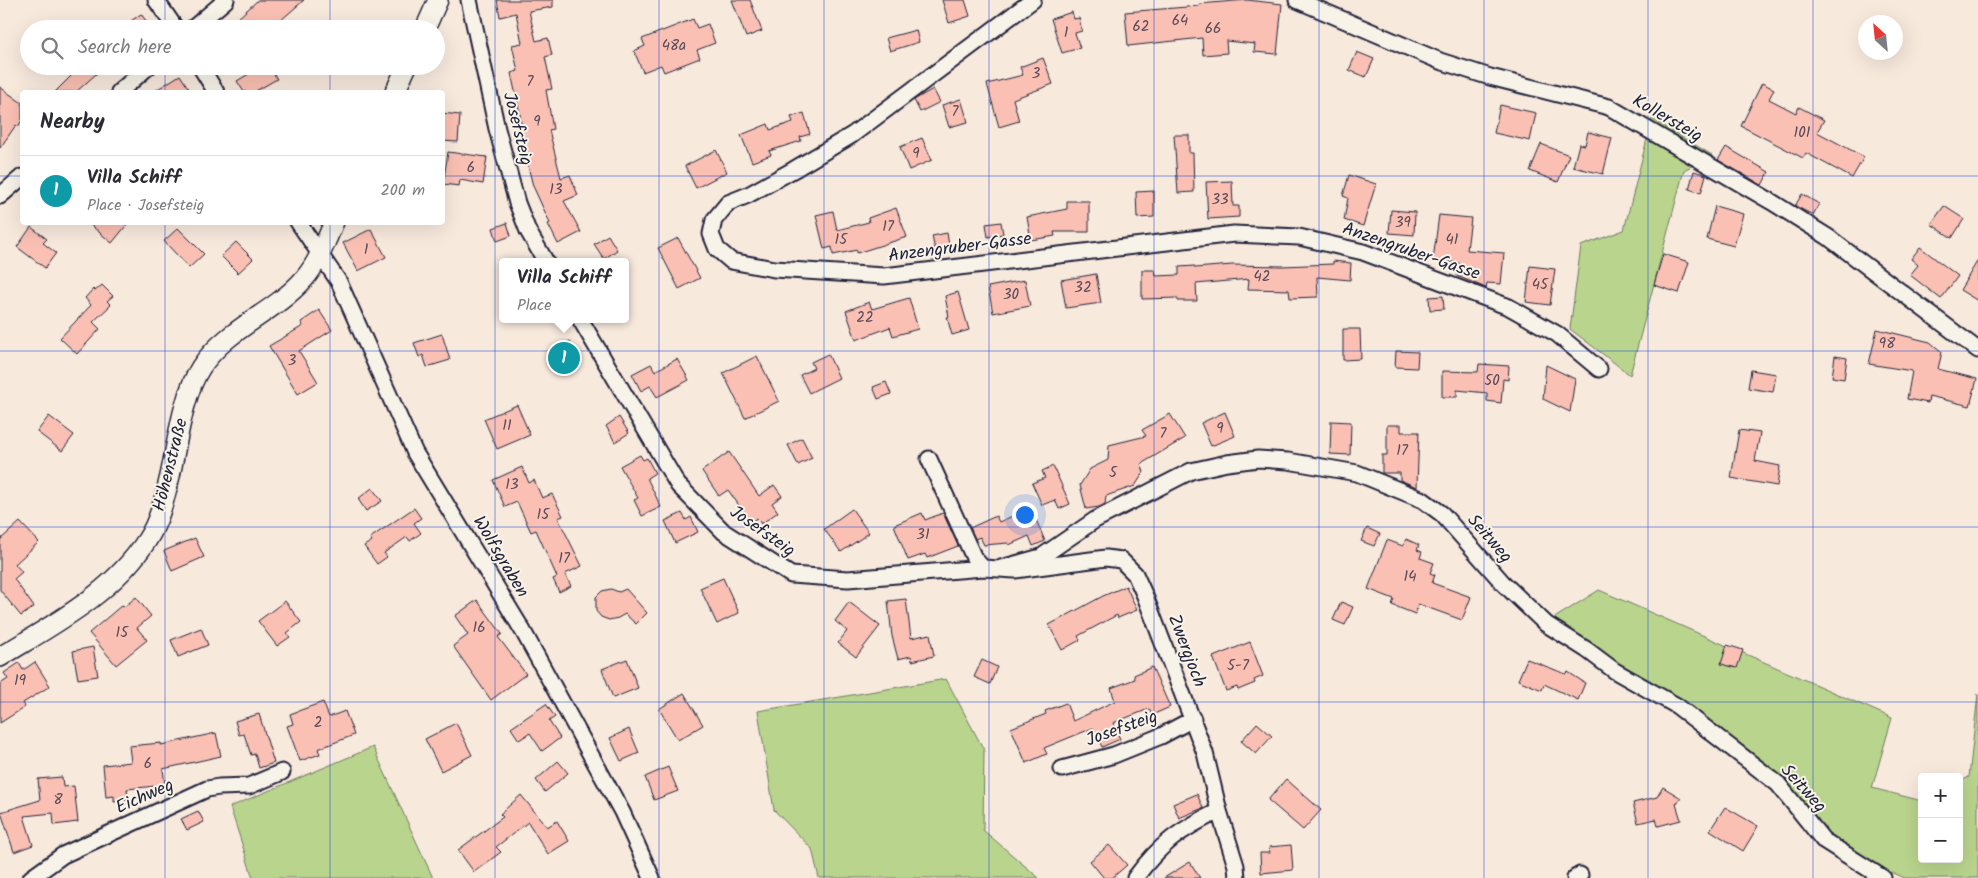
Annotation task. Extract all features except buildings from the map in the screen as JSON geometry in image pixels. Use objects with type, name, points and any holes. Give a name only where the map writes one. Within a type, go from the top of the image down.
[{"type":"street","points":[[156,0],[170,20]]},
{"type":"street","points":[[203,20],[226,0]]},
{"type":"street","points":[[429,20],[438,0]]},
{"type":"street","name":"Josefsteig","points":[[469,0],[496,129],[517,203],[528,232],[544,258]]},
{"type":"street","name":"Anzengruber-Gasse","points":[[1033,0],[852,135],[794,170],[728,203],[714,220],[711,234],[717,249],[731,261],[774,269],[884,276],[1234,234],[1299,237],[1363,252],[1509,307],[1557,334],[1599,369]]},
{"type":"street","name":"Kollersteig","points":[[1297,0],[1440,61],[1490,77],[1609,107],[1772,202],[1828,237],[1978,350]]},
{"type":"street","points":[[121,90],[139,75]]},
{"type":"street","points":[[206,75],[215,90]]},
{"type":"street","points":[[396,90],[403,75]]},
{"type":"street","points":[[0,196],[20,179]]},
{"type":"street","name":"Wolfsgraben","points":[[300,225],[338,282],[415,453],[523,631],[622,812],[652,878]]},
{"type":"street","name":"Höhenstraße","points":[[0,657],[100,593],[136,555],[148,539],[156,523],[168,483],[192,382],[201,367],[225,339],[294,289],[305,278],[320,254],[333,225]]},
{"type":"street","name":"Josefsteig","points":[[582,323],[678,485],[724,532],[791,575],[848,578],[1001,568]]},
{"type":"street","points":[[929,459],[974,558],[983,568]]},
{"type":"street","name":"Seitweg","points":[[1001,568],[1041,557],[1095,520],[1191,471],[1226,463],[1258,459],[1288,461],[1357,473],[1423,500],[1442,514],[1503,583],[1546,624],[1587,650],[1615,671],[1677,706],[1778,784],[1823,840],[1883,878]]},
{"type":"street","name":"Zwergjoch","points":[[1001,568],[1015,570],[1106,558],[1121,560],[1135,574],[1205,753],[1219,811],[1236,866],[1236,878]]},
{"type":"street","name":"Josefsteig","points":[[1062,770],[1114,754],[1161,736],[1193,719]]},
{"type":"street","name":"Eichweg","points":[[31,878],[62,854],[207,789],[219,786],[249,786],[282,772]]},
{"type":"street","points":[[1135,878],[1156,851],[1186,827],[1219,811]]},
{"type":"green space","points":[[1652,119],[1712,155],[1684,170],[1630,375],[1570,329],[1581,246],[1624,230]]},
{"type":"green space","points":[[1599,590],[1892,718],[1872,788],[1918,800],[1918,863],[1963,863],[1963,780],[1969,777],[1978,694],[1978,878],[1905,878],[1827,845],[1784,792],[1670,703],[1545,624]]},
{"type":"green space","points":[[946,679],[984,750],[983,830],[1039,878],[819,878],[812,849],[774,810],[758,711]]},
{"type":"green space","points":[[373,747],[433,878],[253,878],[230,807]]},
{"type":"place","name":"Villa Schiff","points":[[564,358]]}]
